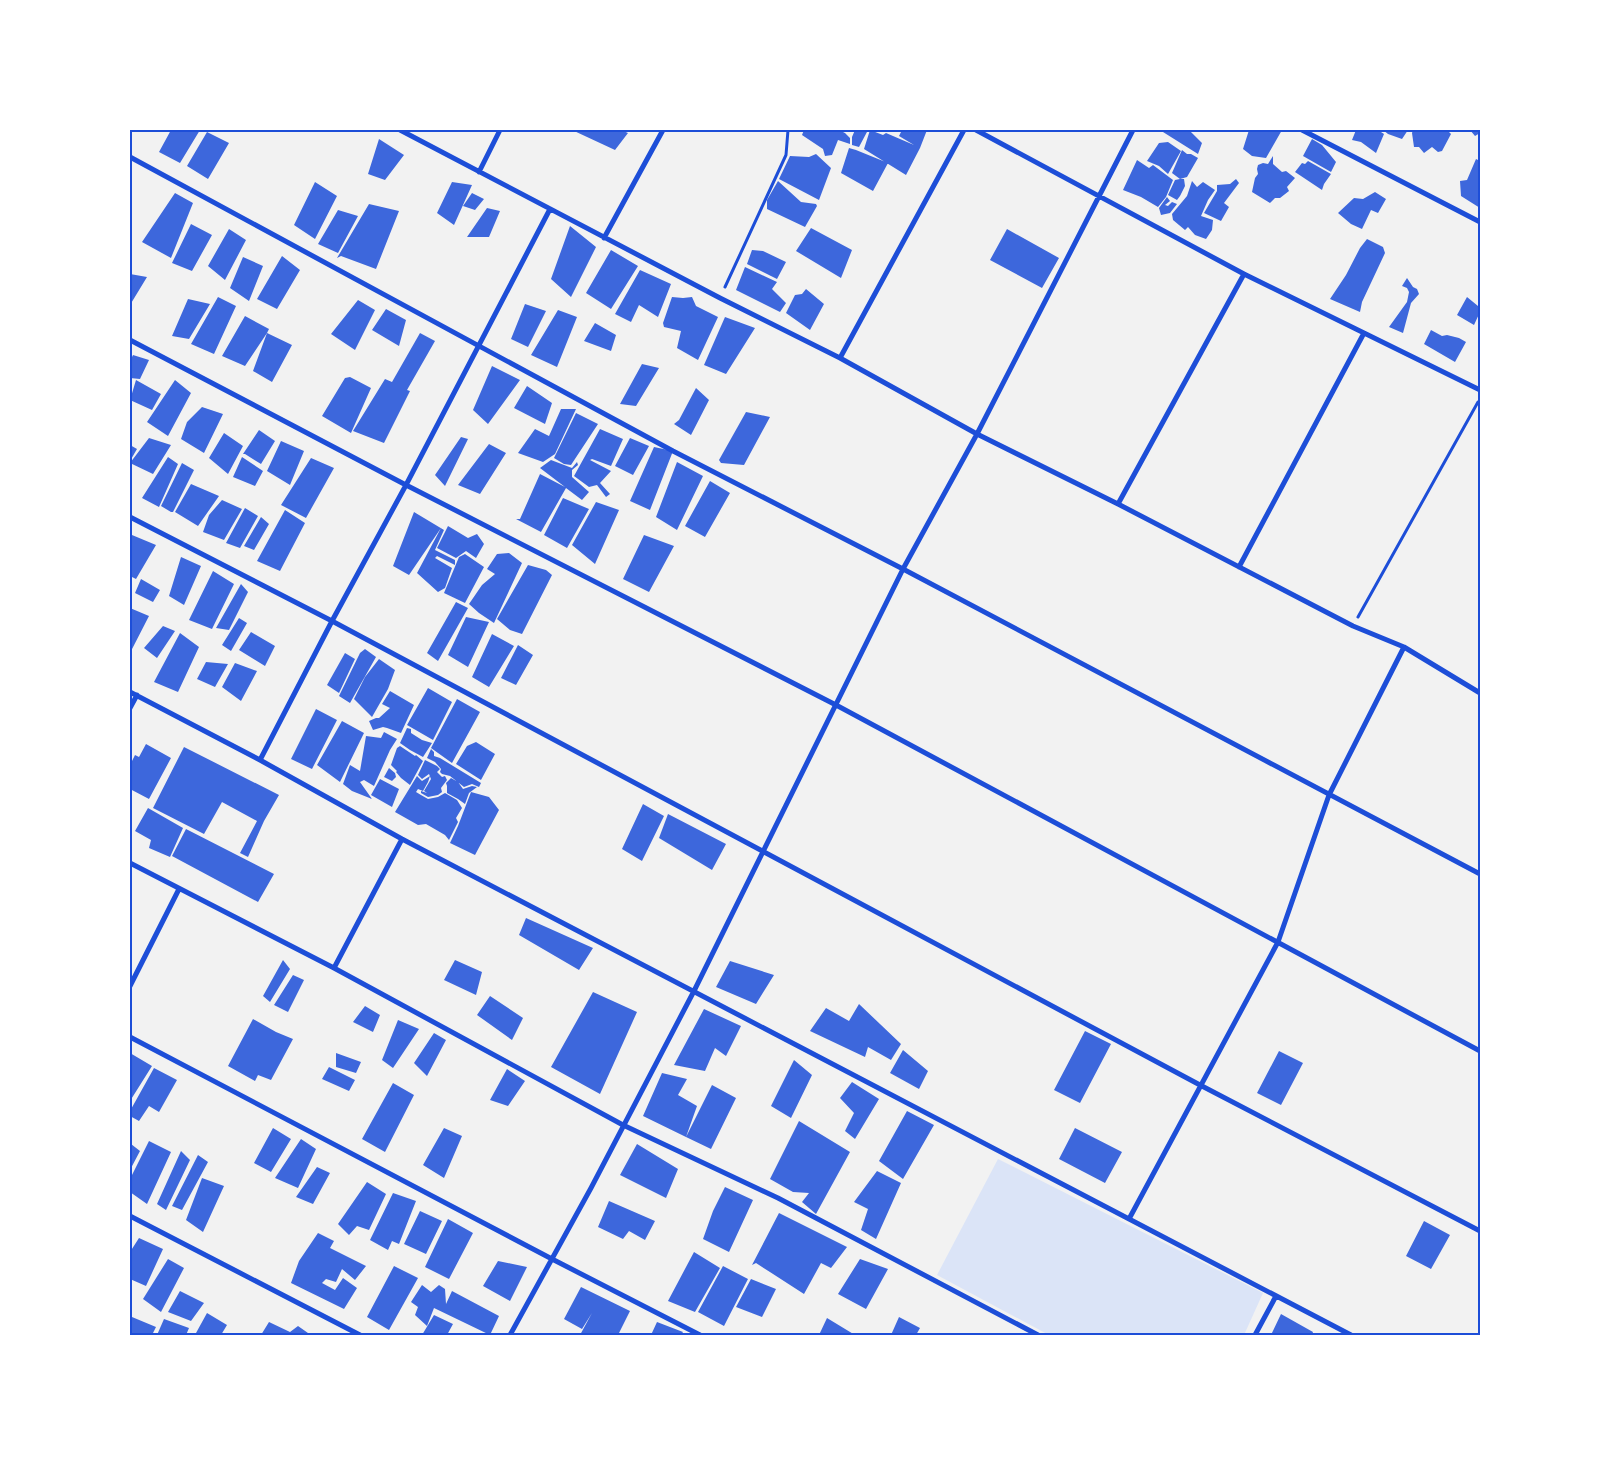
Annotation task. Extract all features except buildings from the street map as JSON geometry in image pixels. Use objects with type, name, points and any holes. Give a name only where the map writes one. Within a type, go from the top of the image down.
[{"type":"street","points":[[400,130],[604,238],[840,358],[977,434],[1118,504],[1353,626],[1404,647],[1480,693]]},
{"type":"street","points":[[478,172],[500,130]]},
{"type":"street","points":[[604,238],[663,130]]},
{"type":"street","points":[[840,358],[964,130]]},
{"type":"street","points":[[976,130],[1244,274],[1480,390]]},
{"type":"street","points":[[510,1335],[694,991],[903,569],[977,434],[1133,130]]},
{"type":"street","points":[[1302,130],[1480,222]]},
{"type":"street","points":[[130,157],[673,451],[903,569],[1480,874]]},
{"type":"street","points":[[260,760],[550,209]]},
{"type":"street","points":[[1118,504],[1244,274]]},
{"type":"street","points":[[1239,567],[1364,333]]},
{"type":"street","points":[[130,340],[406,485],[836,705],[1480,1051]]},
{"type":"street","points":[[130,517],[332,620],[1200,1085],[1480,1232]]},
{"type":"street","points":[[1129,1219],[1278,942],[1329,795],[1404,647]]},
{"type":"street","points":[[130,692],[260,760],[402,839],[1351,1335]]},
{"type":"street","points":[[130,708],[137,695]]},
{"type":"street","points":[[334,968],[402,839]]},
{"type":"street","points":[[130,863],[334,968],[623,1125],[778,1198],[1038,1335]]},
{"type":"street","points":[[130,986],[179,889]]},
{"type":"street","points":[[130,1037],[700,1335]]},
{"type":"street","points":[[130,1216],[360,1335]]},
{"type":"street","points":[[1255,1335],[1276,1296]]},
{"type":"path","points":[[720,298],[786,155],[788,130]]},
{"type":"path","points":[[1353,626],[1480,397]]},
{"type":"shaded area","points":[[998,1159],[1263,1293],[1244,1335],[1049,1335],[937,1275]]}]
